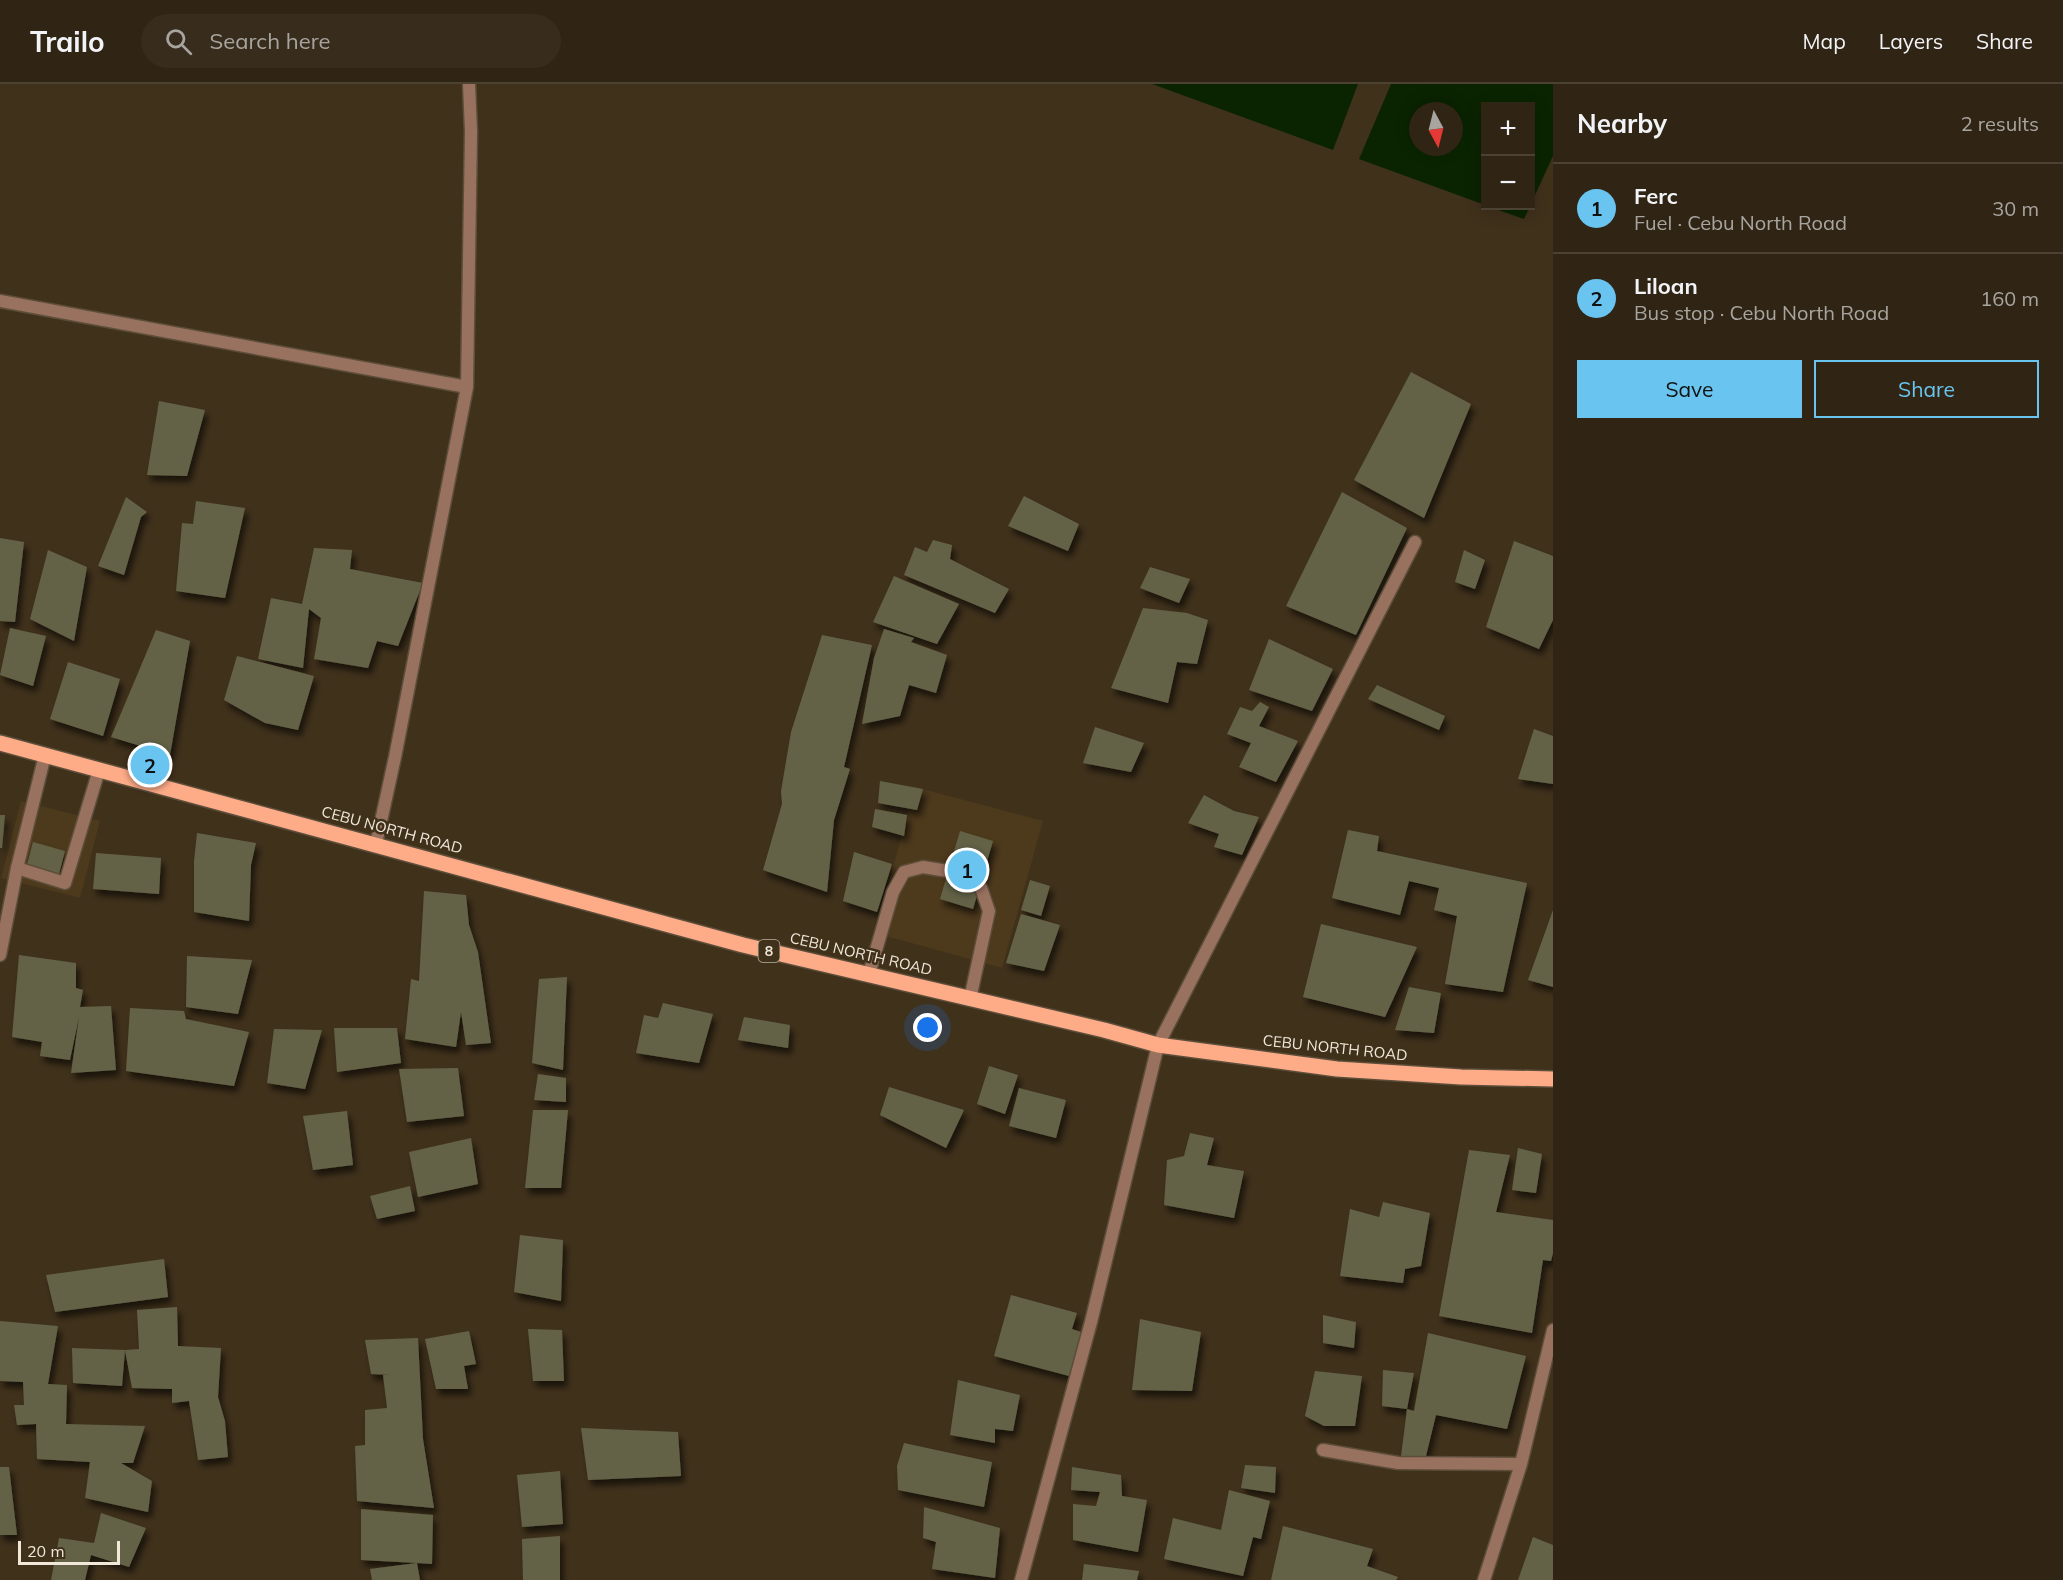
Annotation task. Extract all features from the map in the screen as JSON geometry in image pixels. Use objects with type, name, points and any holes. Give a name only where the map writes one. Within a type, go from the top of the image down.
[{"type":"main road","name":"CEBU NORTH ROAD","points":[[0,743],[743,945],[1158,1045],[1338,1069],[1461,1077],[1553,1078]]},
{"type":"street","points":[[376,844],[395,757],[466,387],[471,132],[469,84]]},
{"type":"street","points":[[0,301],[466,387]]},
{"type":"street","points":[[1021,1580],[1091,1322],[1158,1045],[1415,542]]},
{"type":"street","points":[[0,955],[17,868],[45,755]]},
{"type":"street","points":[[17,868],[65,883],[99,770]]},
{"type":"street","points":[[870,975],[893,892],[904,872],[923,867],[960,873],[981,888],[989,911],[970,999]]},
{"type":"street","points":[[1484,1580],[1521,1464],[1553,1330]]},
{"type":"street","points":[[1323,1450],[1398,1463],[1521,1464]]},
{"type":"shaded area","points":[[1152,84],[1358,84],[1333,150]]},
{"type":"shaded area","points":[[1391,84],[1553,84],[1553,156],[1535,195],[1535,102],[1481,102],[1481,204],[1359,159]]},
{"type":"shaded area","points":[[1498,210],[1528,210],[1524,219]]},
{"type":"shaded area","points":[[915,787],[1043,821],[1002,968],[875,933]]},
{"type":"shaded area","points":[[21,801],[100,821],[80,898],[1,878]]},
{"type":"building","points":[[1411,372],[1471,404],[1424,518],[1354,480]]},
{"type":"building","points":[[159,401],[205,410],[187,476],[147,475]]},
{"type":"building","points":[[1342,492],[1407,528],[1356,635],[1286,606]]},
{"type":"building","points":[[1024,496],[1079,524],[1068,551],[1008,526]]},
{"type":"building","points":[[126,497],[147,512],[141,517],[124,575],[98,566]]},
{"type":"building","points":[[196,501],[245,508],[225,598],[176,591],[182,523],[193,524]]},
{"type":"building","points":[[0,538],[24,542],[15,622],[0,621]]},
{"type":"building","points":[[933,540],[952,545],[950,559],[1009,589],[995,613],[904,575],[915,547],[927,552]]},
{"type":"building","points":[[1514,541],[1553,556],[1553,620],[1539,649],[1486,627]]},
{"type":"building","points":[[314,548],[352,550],[350,569],[423,583],[398,646],[377,641],[368,668],[314,659],[321,618],[309,609],[303,668],[258,659],[271,598],[302,604]]},
{"type":"building","points":[[48,550],[87,567],[74,641],[30,619]]},
{"type":"building","points":[[1464,550],[1485,560],[1475,589],[1455,582]]},
{"type":"building","points":[[1150,567],[1190,579],[1179,603],[1140,588]]},
{"type":"building","points":[[894,576],[959,604],[937,644],[873,622]]},
{"type":"building","points":[[1143,608],[1187,613],[1208,620],[1197,664],[1177,662],[1168,703],[1111,688]]},
{"type":"building","points":[[10,628],[46,636],[33,686],[0,675]]},
{"type":"building","points":[[884,629],[914,638],[911,642],[947,655],[936,693],[909,685],[900,716],[862,724],[874,658]]},
{"type":"building","points":[[156,630],[190,641],[170,755],[111,737]]},
{"type":"building","points":[[822,635],[872,645],[844,767],[850,769],[834,820],[827,892],[763,870],[782,804],[781,791],[791,732]]},
{"type":"building","points":[[1269,639],[1333,669],[1312,711],[1249,690]]},
{"type":"building","points":[[237,656],[314,676],[298,730],[265,723],[224,700]]},
{"type":"building","points":[[68,662],[120,679],[103,736],[50,719]]},
{"type":"building","points":[[1377,685],[1445,716],[1439,730],[1368,699]]},
{"type":"building","points":[[1260,702],[1269,707],[1259,726],[1298,741],[1276,782],[1239,767],[1251,743],[1227,734],[1240,707],[1252,711]]},
{"type":"building","points":[[1095,727],[1144,743],[1131,772],[1083,763]]},
{"type":"building","points":[[1534,729],[1553,736],[1553,784],[1518,779]]},
{"type":"building","points":[[880,781],[923,789],[917,810],[878,803]]},
{"type":"building","points":[[1204,795],[1234,811],[1259,817],[1242,855],[1214,847],[1219,834],[1188,823]]},
{"type":"building","points":[[875,809],[907,815],[904,836],[872,827]]},
{"type":"building","points":[[0,815],[5,815],[2,848],[0,848]]},
{"type":"building","points":[[1348,830],[1379,836],[1377,851],[1527,883],[1503,992],[1445,984],[1457,916],[1434,910],[1439,888],[1409,881],[1400,915],[1332,898]]},
{"type":"building","points":[[960,831],[993,841],[973,909],[940,899]]},
{"type":"building","points":[[197,833],[256,843],[251,865],[249,921],[194,912],[194,861]]},
{"type":"building","points":[[33,842],[65,851],[59,874],[27,865]]},
{"type":"building","points":[[854,852],[892,864],[877,912],[843,901]]},
{"type":"building","points":[[96,853],[161,858],[159,894],[93,889]]},
{"type":"building","points":[[1030,880],[1050,886],[1041,916],[1021,910]]},
{"type":"building","points":[[424,891],[466,895],[469,925],[478,952],[491,1043],[466,1045],[461,1012],[456,1047],[405,1039],[411,979],[419,981]]},
{"type":"building","points":[[1553,910],[1553,987],[1528,980]]},
{"type":"building","points":[[1021,914],[1060,925],[1044,971],[1006,963]]},
{"type":"building","points":[[1321,924],[1417,947],[1385,1017],[1303,997]]},
{"type":"building","points":[[19,955],[76,963],[76,988],[83,990],[80,1007],[111,1006],[116,1070],[71,1073],[79,1017],[70,1060],[40,1056],[42,1042],[12,1037]]},
{"type":"building","points":[[187,956],[252,960],[238,1014],[186,1007]]},
{"type":"building","points":[[567,977],[563,1070],[532,1063],[539,979]]},
{"type":"building","points":[[1409,987],[1441,993],[1434,1033],[1395,1030]]},
{"type":"building","points":[[663,1003],[713,1014],[699,1063],[636,1053],[644,1015],[658,1018]]},
{"type":"building","points":[[130,1008],[184,1011],[186,1019],[249,1032],[234,1086],[126,1071]]},
{"type":"building","points":[[744,1017],[790,1025],[788,1048],[738,1040]]},
{"type":"building","points":[[334,1028],[397,1028],[401,1063],[337,1072]]},
{"type":"building","points":[[274,1029],[322,1030],[305,1089],[267,1083]]},
{"type":"building","points":[[989,1066],[1018,1075],[1005,1114],[977,1104]]},
{"type":"building","points":[[458,1068],[464,1116],[407,1122],[399,1069]]},
{"type":"building","points":[[538,1074],[566,1078],[566,1102],[534,1100]]},
{"type":"building","points":[[889,1087],[964,1110],[946,1148],[880,1115]]},
{"type":"building","points":[[1019,1088],[1066,1100],[1056,1138],[1009,1126]]},
{"type":"building","points":[[533,1110],[568,1110],[561,1188],[525,1188]]},
{"type":"building","points":[[347,1111],[353,1165],[313,1170],[303,1116]]},
{"type":"building","points":[[1190,1133],[1214,1138],[1207,1165],[1244,1171],[1234,1218],[1164,1205],[1167,1160],[1184,1156]]},
{"type":"building","points":[[471,1138],[478,1184],[418,1197],[409,1152]]},
{"type":"building","points":[[1518,1148],[1542,1154],[1536,1193],[1512,1190]]},
{"type":"building","points":[[1469,1150],[1510,1155],[1496,1212],[1553,1220],[1553,1253],[1551,1261],[1543,1260],[1532,1333],[1439,1316]]},
{"type":"building","points":[[410,1186],[415,1211],[377,1219],[370,1196]]},
{"type":"building","points":[[1383,1202],[1430,1213],[1421,1266],[1405,1269],[1403,1283],[1340,1276],[1350,1209],[1379,1217]]},
{"type":"building","points":[[520,1235],[563,1240],[561,1301],[514,1292]]},
{"type":"building","points":[[164,1259],[168,1297],[55,1312],[46,1275]]},
{"type":"building","points":[[1011,1295],[1077,1313],[1072,1329],[1081,1332],[1069,1376],[994,1356]]},
{"type":"building","points":[[177,1307],[178,1346],[221,1348],[218,1397],[225,1421],[228,1457],[198,1460],[189,1401],[172,1403],[172,1389],[132,1388],[125,1350],[139,1349],[137,1310]]},
{"type":"building","points":[[1323,1315],[1356,1322],[1354,1348],[1323,1343]]},
{"type":"building","points":[[1140,1319],[1201,1332],[1192,1391],[1132,1390]]},
{"type":"building","points":[[0,1321],[58,1326],[48,1384],[67,1385],[66,1424],[145,1426],[133,1463],[121,1463],[152,1481],[148,1512],[85,1498],[90,1462],[37,1459],[36,1424],[17,1425],[14,1405],[24,1405],[23,1382],[0,1381]]},
{"type":"building","points":[[528,1329],[562,1330],[564,1381],[533,1381]]},
{"type":"building","points":[[469,1331],[476,1364],[464,1366],[468,1389],[436,1389],[425,1339]]},
{"type":"building","points":[[1428,1333],[1526,1356],[1507,1429],[1436,1415],[1425,1460],[1401,1456],[1407,1409],[1414,1411]]},
{"type":"building","points":[[418,1338],[423,1439],[434,1508],[357,1501],[355,1446],[365,1445],[365,1410],[387,1408],[383,1375],[391,1375],[371,1374],[365,1340]]},
{"type":"building","points":[[72,1348],[125,1350],[122,1386],[73,1383]]},
{"type":"building","points":[[1383,1370],[1414,1373],[1407,1409],[1382,1406]]},
{"type":"building","points":[[1315,1371],[1362,1376],[1355,1426],[1324,1426],[1305,1416]]},
{"type":"building","points":[[958,1380],[1020,1395],[1013,1431],[995,1429],[995,1443],[950,1435]]},
{"type":"building","points":[[581,1428],[678,1432],[681,1476],[588,1480]]},
{"type":"building","points":[[904,1443],[992,1462],[984,1507],[898,1490],[897,1466]]},
{"type":"building","points":[[1245,1465],[1276,1467],[1275,1493],[1241,1488]]},
{"type":"building","points":[[0,1467],[9,1467],[17,1535],[0,1535]]},
{"type":"building","points":[[1072,1467],[1121,1475],[1122,1496],[1147,1500],[1138,1552],[1073,1540],[1073,1504],[1096,1506],[1100,1492],[1071,1490]]},
{"type":"building","points":[[560,1471],[563,1524],[522,1527],[517,1475]]},
{"type":"building","points":[[1229,1490],[1270,1501],[1261,1539],[1253,1537],[1243,1576],[1164,1559],[1173,1518],[1221,1530]]},
{"type":"building","points":[[924,1507],[1000,1528],[995,1578],[932,1569],[936,1542],[923,1538]]},
{"type":"building","points":[[361,1509],[433,1515],[432,1564],[361,1560]]},
{"type":"building","points":[[101,1513],[146,1528],[129,1567],[91,1555],[85,1580],[51,1580],[59,1538],[94,1543]]},
{"type":"building","points":[[1283,1526],[1373,1549],[1367,1566],[1398,1577],[1396,1580],[1271,1580]]},
{"type":"building","points":[[560,1536],[560,1580],[523,1580],[522,1539]]},
{"type":"building","points":[[1533,1537],[1553,1545],[1553,1580],[1518,1580]]},
{"type":"building","points":[[417,1563],[420,1580],[372,1580],[370,1569]]},
{"type":"building","points":[[1084,1564],[1139,1571],[1137,1580],[1082,1580]]},
{"type":"place","name":"Liloan","points":[[150,765]]},
{"type":"place","name":"Ferc","points":[[967,870]]}]
